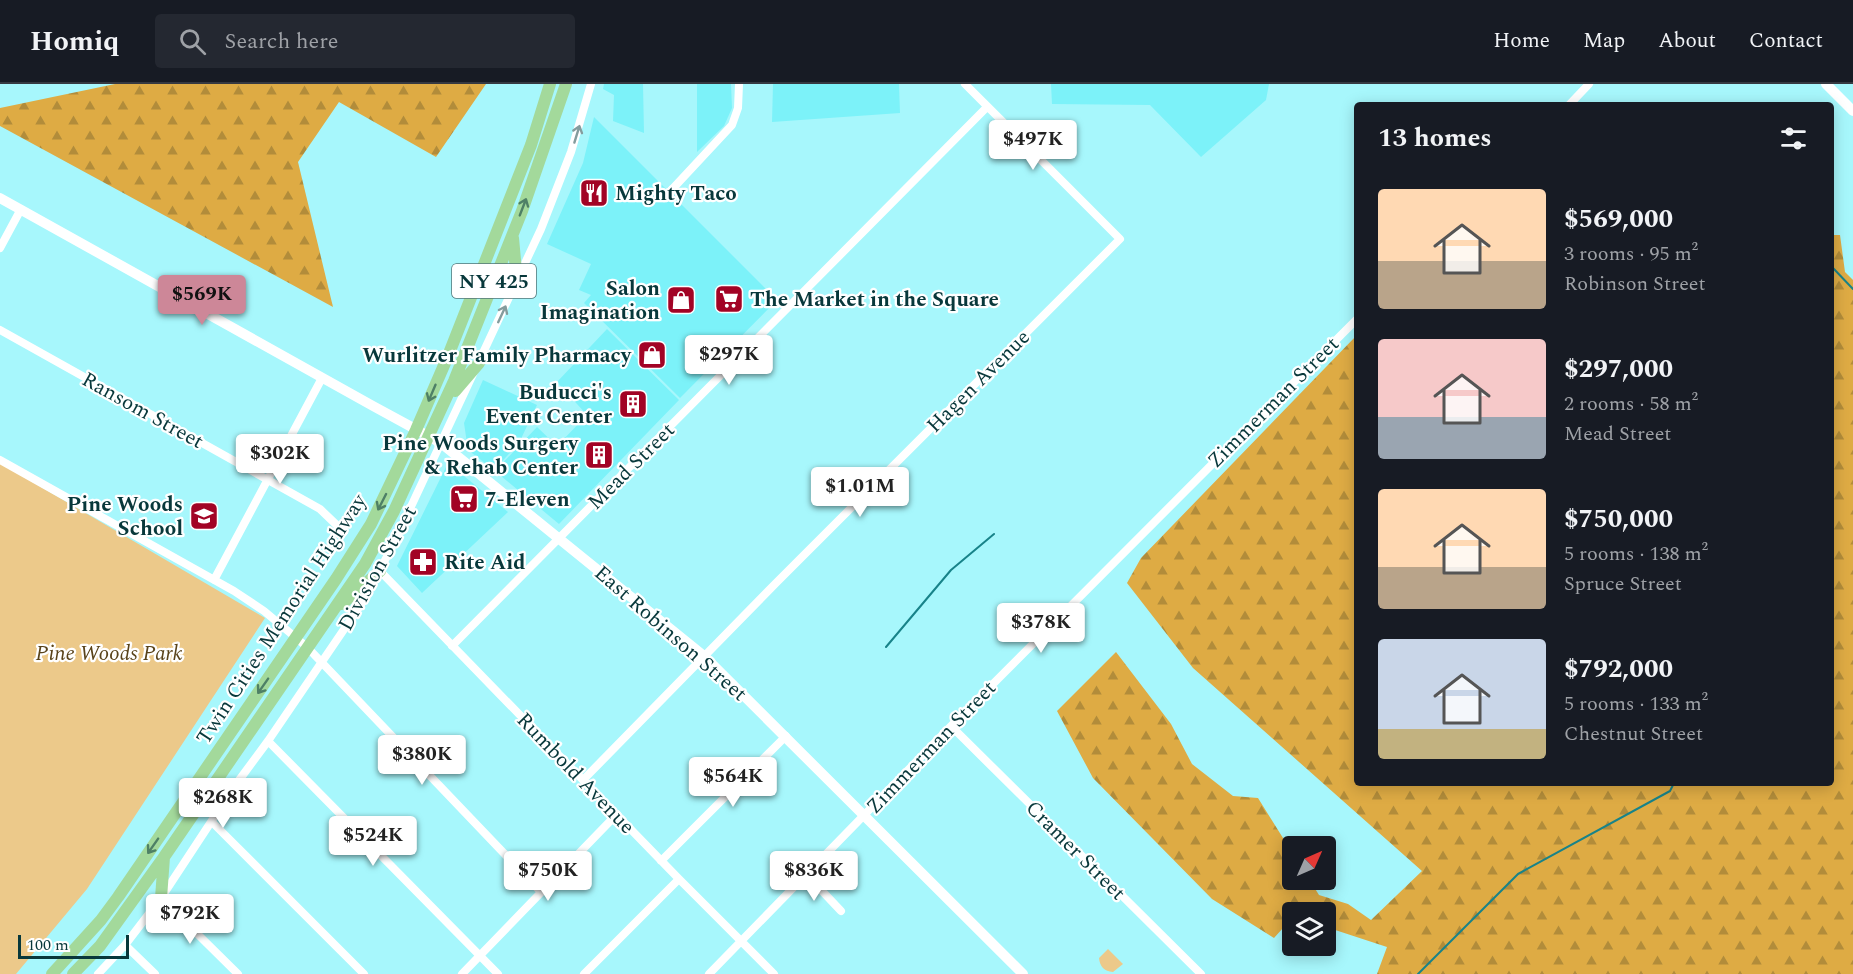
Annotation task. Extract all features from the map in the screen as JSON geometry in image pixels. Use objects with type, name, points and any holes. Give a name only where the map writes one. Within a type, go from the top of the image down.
[{"type":"main road","name":"Twin Cities Memorial Highway","points":[[52,974],[101,920],[118,897],[371,524],[448,356],[531,145],[550,84]]},
{"type":"main road","name":"Twin Cities Memorial Highway","points":[[73,974],[100,946],[164,857],[364,564],[394,511],[442,409],[513,233],[566,84]]},
{"type":"main road","points":[[513,233],[517,282]]},
{"type":"main road","points":[[442,409],[466,376],[479,363]]},
{"type":"main road","points":[[330,615],[380,571]]},
{"type":"main road","points":[[160,898],[164,857]]},
{"type":"street","name":"Division Street","points":[[98,974],[125,945],[160,898],[364,600],[479,363],[548,212],[565,168],[591,84]]},
{"type":"street","points":[[664,198],[732,125],[738,108],[739,84]]},
{"type":"street","points":[[965,84],[987,106]]},
{"type":"street","points":[[1572,102],[1589,84]]},
{"type":"street","points":[[1826,84],[1853,111]]},
{"type":"street","name":"Hagen Avenue","points":[[584,779],[776,583],[1120,239],[987,106]]},
{"type":"street","name":"Mead Street","points":[[452,646],[987,106]]},
{"type":"street","name":"East Robinson Street","points":[[0,198],[441,443],[705,657],[1023,974]]},
{"type":"street","points":[[0,248],[21,209]]},
{"type":"street","name":"Zimmerman Street","points":[[709,974],[951,726],[1354,322]]},
{"type":"street","name":"Ransom Street","points":[[0,330],[320,509],[344,532]]},
{"type":"street","points":[[214,580],[322,378]]},
{"type":"street","points":[[0,460],[252,602],[296,637],[540,891]]},
{"type":"street","name":"Rumbold Avenue","points":[[380,571],[774,974]]},
{"type":"street","name":"Cramer Street","points":[[951,726],[1201,974]]},
{"type":"street","points":[[662,861],[786,736]]},
{"type":"street","points":[[268,741],[498,974]]},
{"type":"street","points":[[462,974],[617,814]]},
{"type":"street","points":[[212,822],[364,974]]},
{"type":"street","points":[[806,874],[841,911]]},
{"type":"street","points":[[584,974],[679,879]]},
{"type":"street","points":[[160,898],[238,974]]},
{"type":"street","points":[[125,945],[155,974]]},
{"type":"shaded area","points":[[604,84],[643,84],[644,133],[613,121],[614,95],[603,89]]},
{"type":"shaded area","points":[[697,84],[731,84],[732,108],[724,126],[697,152]]},
{"type":"shaded area","points":[[773,84],[899,84],[900,113],[772,122]]},
{"type":"shaded area","points":[[1051,84],[1269,84],[1266,100],[1201,157],[1150,105],[1052,104]]},
{"type":"shaded area","points":[[594,117],[777,300],[680,398],[584,303],[591,295],[579,290],[591,264],[547,244],[583,163]]},
{"type":"shaded area","points":[[607,329],[679,400],[559,524],[495,471],[537,427],[557,446],[587,415],[557,382]]},
{"type":"shaded area","points":[[483,380],[537,405],[519,443],[494,470],[468,450],[464,423]]},
{"type":"shaded area","points":[[448,463],[508,512],[422,593],[397,566]]},
{"type":"green space","points":[[115,84],[486,84],[436,157],[339,102],[298,162],[333,307],[0,126],[0,108]]},
{"type":"green space","points":[[1834,235],[1840,235],[1845,272],[1853,280],[1853,974],[1377,974],[1387,947],[1336,930],[1336,902],[1282,902],[1282,929],[1274,938],[1212,899],[1093,778],[1057,711],[1116,652],[1171,724],[1192,764],[1233,796],[1258,798],[1282,836],[1282,890],[1316,890],[1319,895],[1348,904],[1371,920],[1422,871],[1193,668],[1127,583],[1141,558],[1354,338],[1354,786],[1834,786]]},
{"type":"green space","name":"Pine Woods Park","points":[[0,463],[265,618],[87,889],[16,974],[0,974]]},
{"type":"green space","points":[[1108,949],[1123,964],[1113,972],[1101,966],[1099,958]]},
{"type":"waterway","points":[[1834,269],[1853,289]]},
{"type":"waterway","points":[[886,647],[951,570],[994,534]]},
{"type":"waterway","points":[[1418,974],[1518,874],[1670,791],[1672,786]]},
{"type":"place","name":"Mighty Taco","points":[[594,193]]},
{"type":"place","name":"The Market in the Square","points":[[729,299]]},
{"type":"place","name":"Salon Imagination","points":[[681,300]]},
{"type":"place","name":"Wurlitzer Family Pharmacy","points":[[652,355]]},
{"type":"place","name":"Buducci's Event Center","points":[[633,404]]},
{"type":"place","name":"Pine Woods Surgery & Rehab Center","points":[[599,455]]},
{"type":"place","name":"7-Eleven","points":[[464,499]]},
{"type":"place","name":"Pine Woods School","points":[[204,516]]},
{"type":"place","name":"Rite Aid","points":[[423,562]]}]
